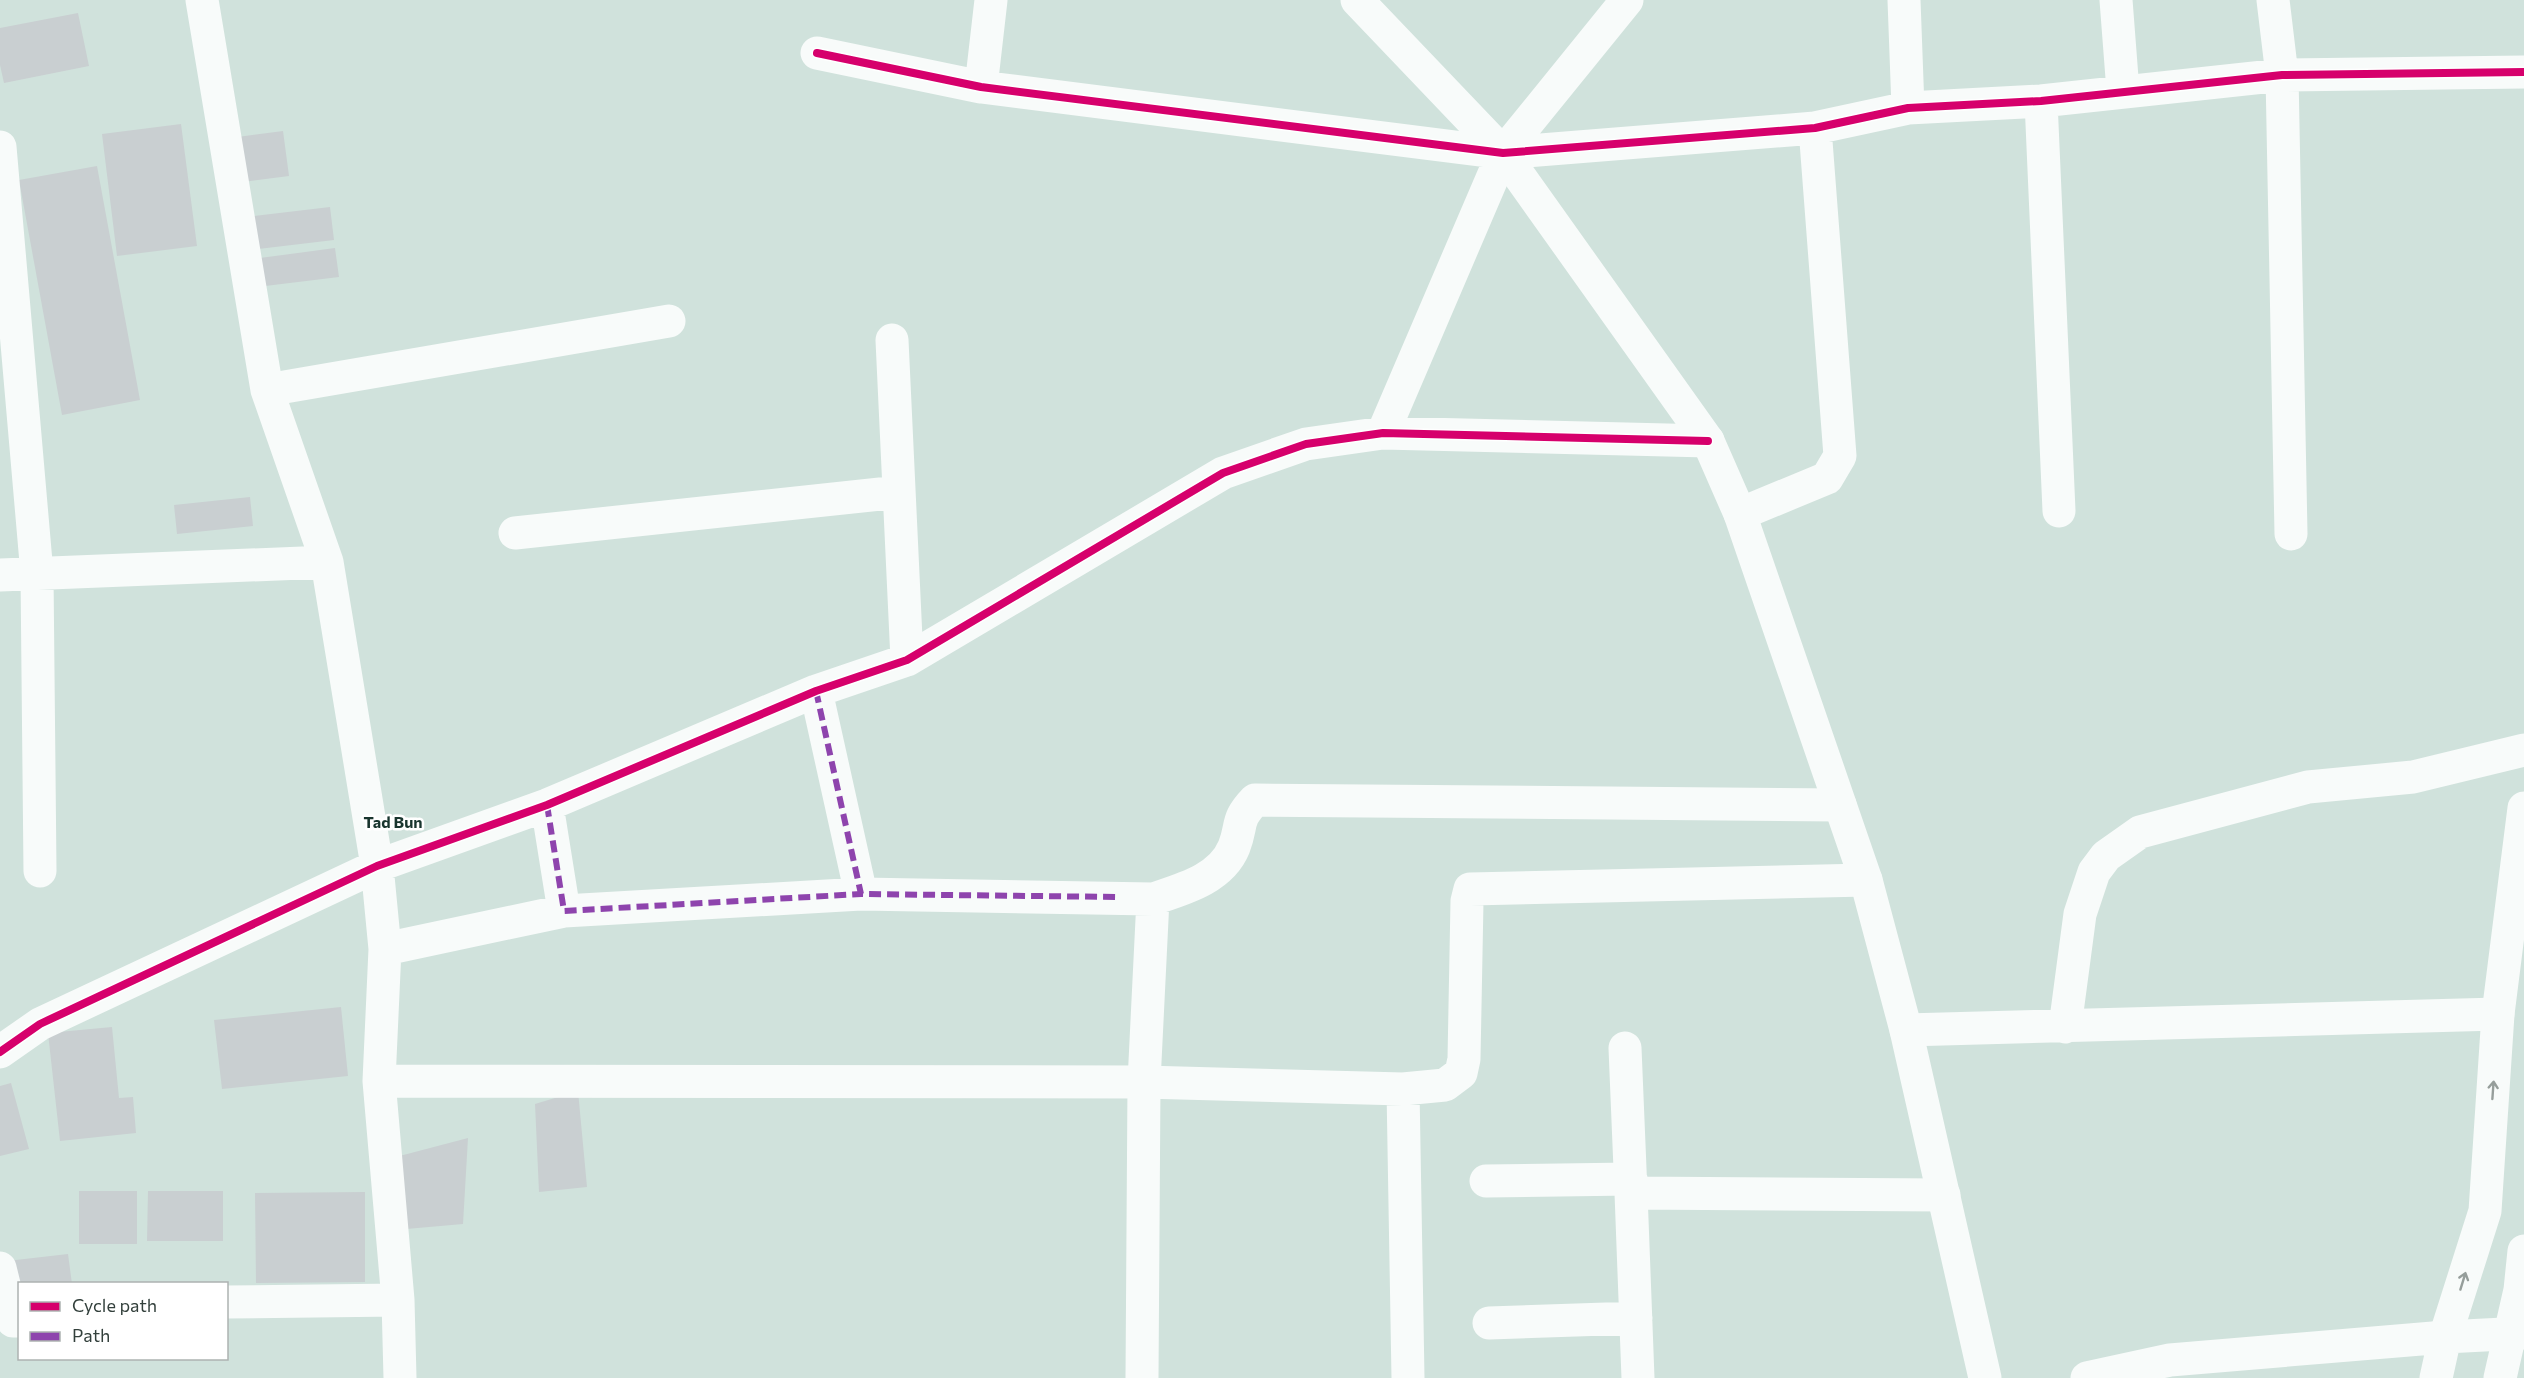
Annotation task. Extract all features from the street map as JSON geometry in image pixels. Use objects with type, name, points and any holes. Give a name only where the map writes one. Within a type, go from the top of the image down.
[{"type":"main road","points":[[202,0],[267,390],[327,562],[377,866],[385,949],[379,1081],[398,1300],[400,1378]]},
{"type":"main road","points":[[981,87],[991,0]]},
{"type":"main road","points":[[1357,0],[1503,153],[1708,441],[1740,514],[1866,880],[1906,1030],[1985,1378]]},
{"type":"main road","points":[[1383,433],[1503,153],[1627,0]]},
{"type":"main road","points":[[1904,0],[1908,108]]},
{"type":"main road","points":[[2116,0],[2123,91]]},
{"type":"main road","points":[[2273,0],[2282,75],[2290,534]]},
{"type":"main road","points":[[817,53],[981,87],[1503,153],[1815,128],[1908,108],[2041,101],[2282,75],[2524,72]]},
{"type":"main road","points":[[2041,101],[2059,511]]},
{"type":"main road","points":[[1740,514],[1827,478],[1840,456],[1815,128]]},
{"type":"main road","points":[[0,148],[37,573],[40,871]]},
{"type":"main road","points":[[267,390],[669,321]]},
{"type":"main road","points":[[892,340],[907,660]]},
{"type":"main road","points":[[0,1052],[40,1024],[377,866],[548,805],[816,691],[907,660],[1223,473],[1306,444],[1383,433],[1708,441]]},
{"type":"main road","points":[[516,533],[899,492]]},
{"type":"main road","points":[[0,575],[327,562]]},
{"type":"main road","points":[[816,691],[861,894]]},
{"type":"main road","points":[[2065,1027],[2080,914],[2094,872],[2106,856],[2140,832],[2308,787],[2413,777],[2524,750]]},
{"type":"main road","points":[[385,949],[564,911],[861,894],[1153,898],[1197,885],[1229,859],[1235,844],[1241,815],[1255,800],[1840,805]]},
{"type":"main road","points":[[548,805],[564,911]]},
{"type":"main road","points":[[2436,1378],[2445,1337],[2485,1210],[2498,1014],[2524,808]]},
{"type":"main road","points":[[379,1081],[1144,1082],[1403,1089],[1445,1085],[1461,1073],[1466,1042],[1467,901],[1470,889],[1866,880]]},
{"type":"main road","points":[[1142,1378],[1144,1082],[1153,898]]},
{"type":"main road","points":[[1906,1030],[2498,1014]]},
{"type":"main road","points":[[1624,1048],[1638,1378]]},
{"type":"main road","points":[[1403,1089],[1408,1378]]},
{"type":"main road","points":[[1486,1181],[1944,1195]]},
{"type":"main road","points":[[2500,1378],[2520,1290],[2524,1251]]},
{"type":"main road","points":[[0,1268],[11,1324]]},
{"type":"main road","points":[[228,1302],[398,1300]]},
{"type":"main road","points":[[1489,1323],[1636,1318]]},
{"type":"main road","points":[[2087,1378],[2170,1360],[2445,1337],[2524,1334]]},
{"type":"building","points":[[78,13],[89,66],[4,83],[0,65],[0,28]]},
{"type":"building","points":[[181,124],[197,246],[117,256],[102,134]]},
{"type":"building","points":[[283,131],[289,176],[235,183],[230,138]]},
{"type":"building","points":[[97,166],[140,400],[62,415],[19,180]]},
{"type":"building","points":[[330,207],[334,240],[250,250],[246,217]]},
{"type":"building","points":[[335,248],[339,277],[257,287],[253,259]]},
{"type":"building","points":[[250,497],[253,526],[177,534],[174,505]]},
{"type":"building","points":[[341,1007],[348,1076],[222,1089],[214,1020]]},
{"type":"building","points":[[112,1027],[119,1098],[133,1097],[136,1133],[60,1141],[48,1033]]},
{"type":"building","points":[[11,1083],[29,1149],[0,1156],[0,1086]]},
{"type":"building","points":[[578,1091],[587,1187],[539,1192],[535,1104]]},
{"type":"building","points":[[468,1138],[463,1224],[395,1230],[392,1158]]},
{"type":"building","points":[[79,1191],[137,1191],[137,1244],[79,1244]]},
{"type":"building","points":[[148,1191],[223,1191],[223,1241],[147,1241]]},
{"type":"building","points":[[365,1192],[365,1282],[256,1283],[255,1193]]},
{"type":"building","points":[[68,1254],[72,1282],[19,1282],[7,1261]]},
{"type":"marked path","points":[[816,691],[861,894],[1121,897]]},
{"type":"marked path","points":[[547,805],[564,911],[861,894]]},
{"type":"cycle path","points":[[817,53],[981,87],[1503,153],[1815,128],[1908,108],[2041,101],[2282,75],[2524,72]]},
{"type":"cycle path","points":[[0,1052],[40,1024],[377,866],[547,805],[816,691],[907,660],[1223,473],[1306,444],[1383,433],[1708,441]]},
{"type":"district","name":"Tad Bun","points":[[393,822]]}]
